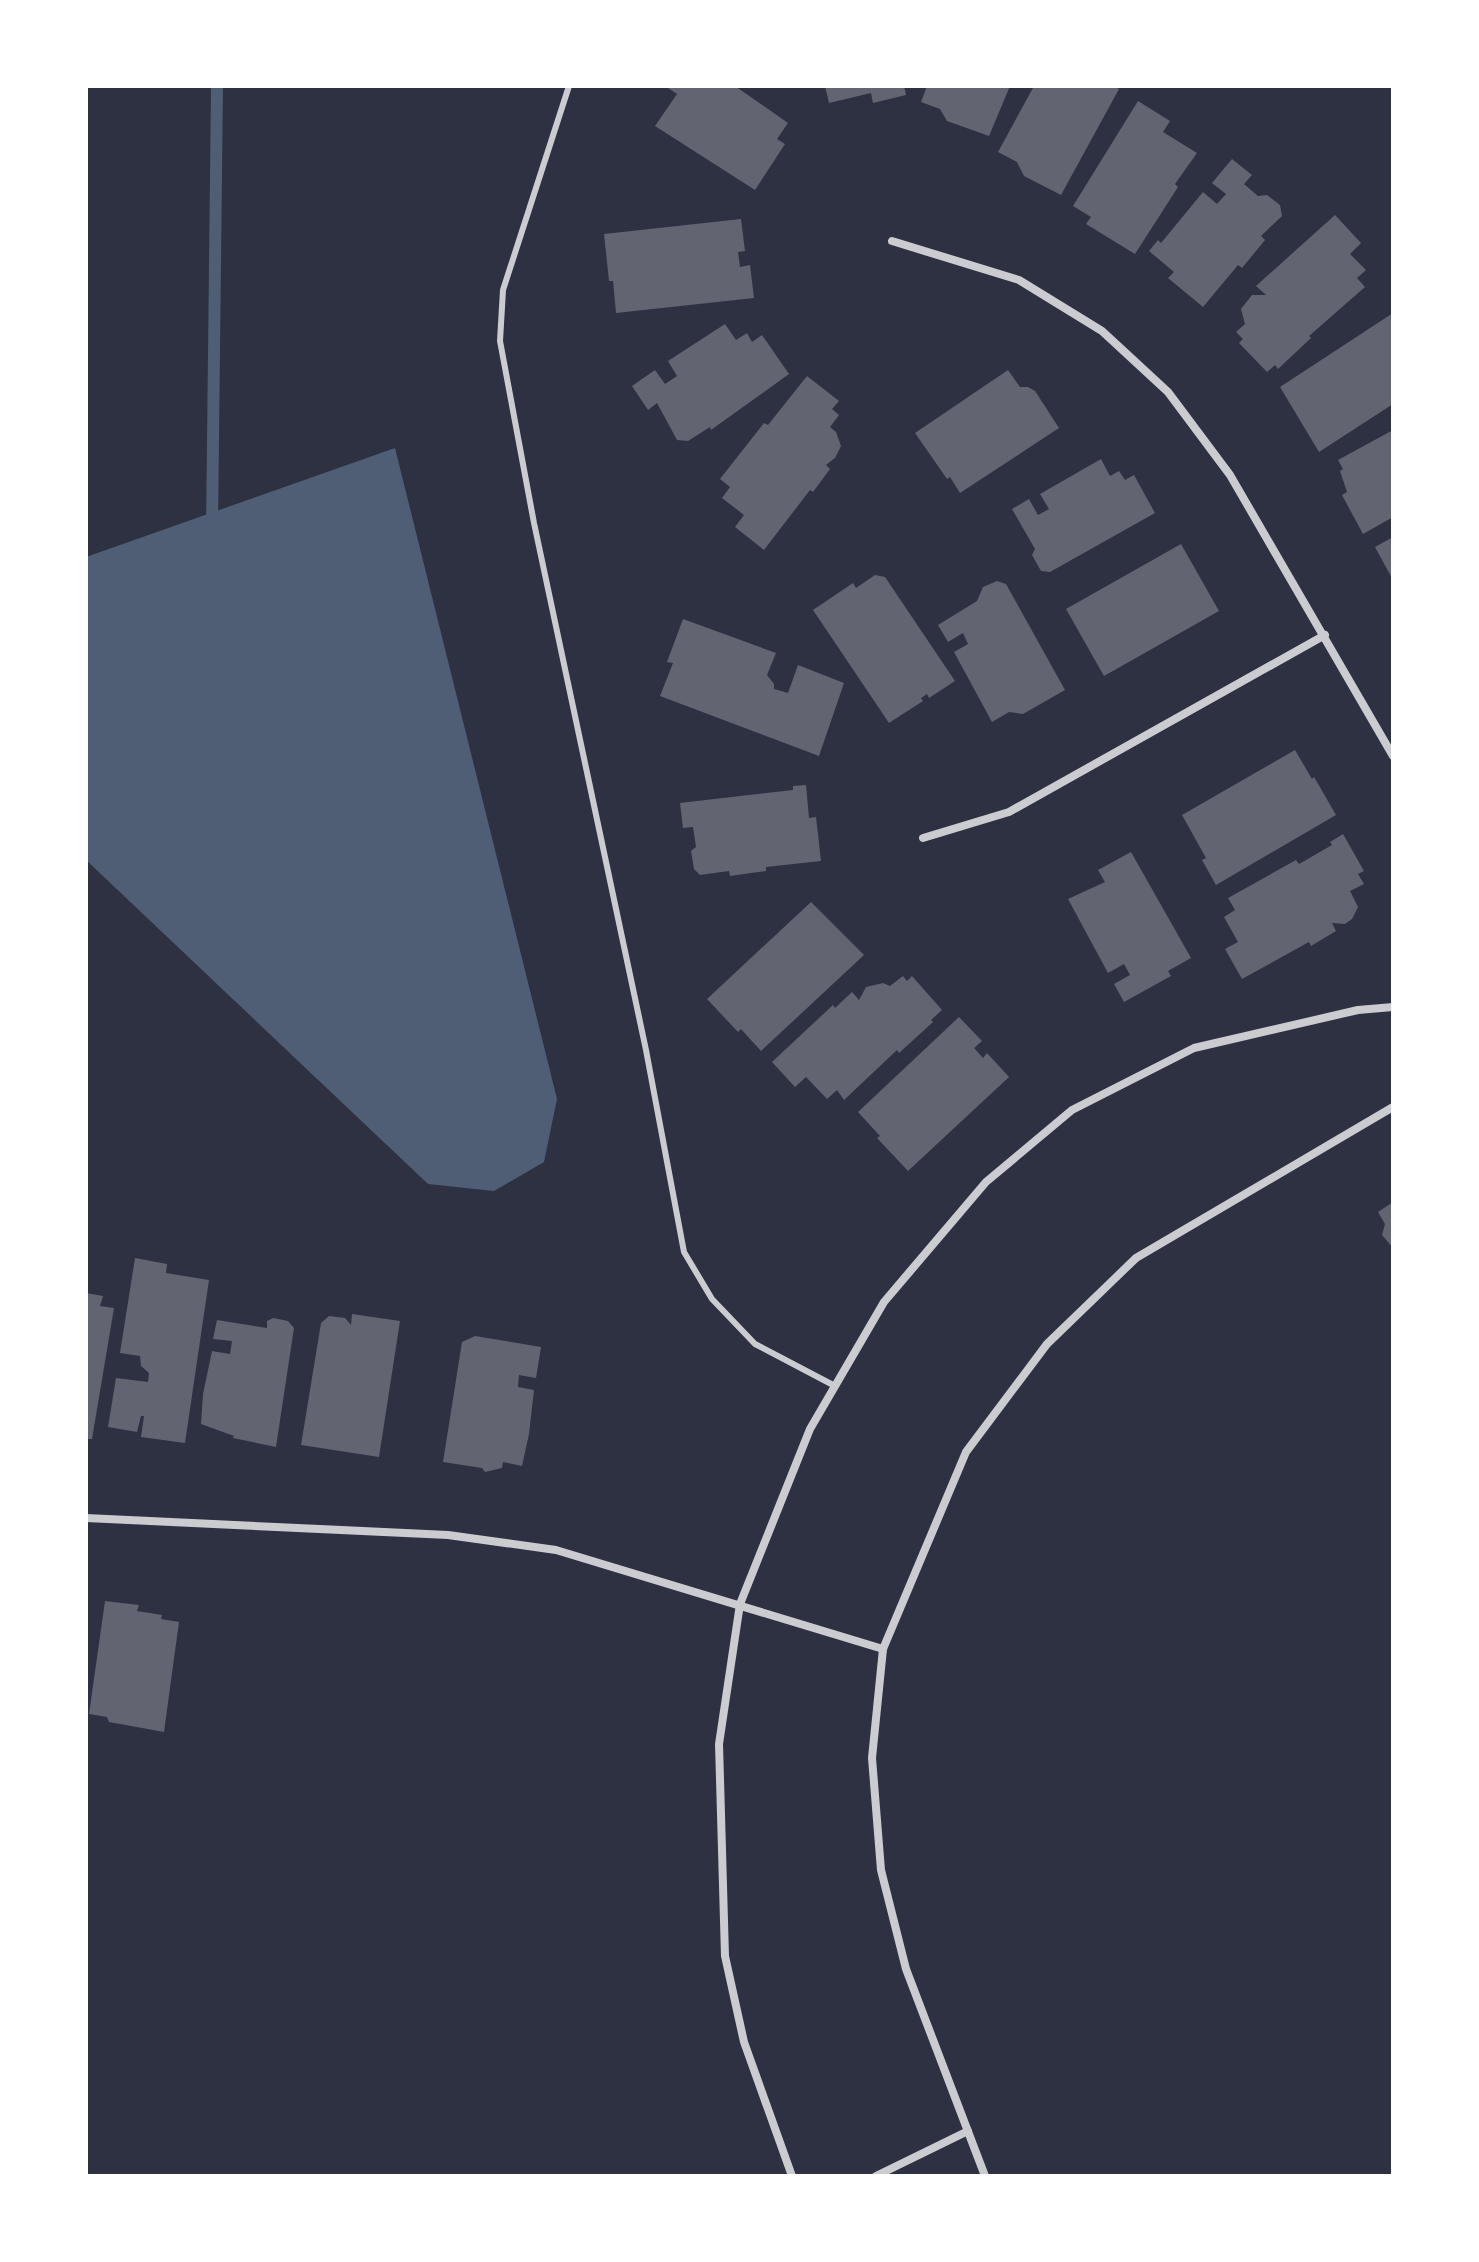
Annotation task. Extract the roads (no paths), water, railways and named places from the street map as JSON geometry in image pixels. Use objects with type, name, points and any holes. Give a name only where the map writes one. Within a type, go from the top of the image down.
[{"type":"street","points":[[892,241],[1019,280],[1102,331],[1168,392],[1230,475],[1393,756]]},
{"type":"street","points":[[923,838],[1009,812],[1325,635]]},
{"type":"street","points":[[792,2176],[744,2042],[725,1956],[719,1831],[719,1744],[740,1604],[810,1429],[884,1302],[986,1182],[1072,1110],[1194,1048],[1358,1010],[1393,1007]]},
{"type":"street","points":[[985,2176],[906,1969],[881,1870],[872,1758],[883,1649],[966,1452],[1047,1344],[1136,1258],[1393,1107]]},
{"type":"street","points":[[86,1518],[448,1535],[556,1550],[883,1649]]},
{"type":"street","points":[[876,2176],[968,2131]]},
{"type":"lane","points":[[569,86],[503,290],[500,341],[534,523],[646,1050],[684,1252],[712,1299],[755,1344],[835,1386]]},
{"type":"water","points":[[395,448],[557,1099],[544,1162],[494,1191],[428,1184],[86,860],[86,557]]},
{"type":"waterway","points":[[212,529],[217,86]]}]
